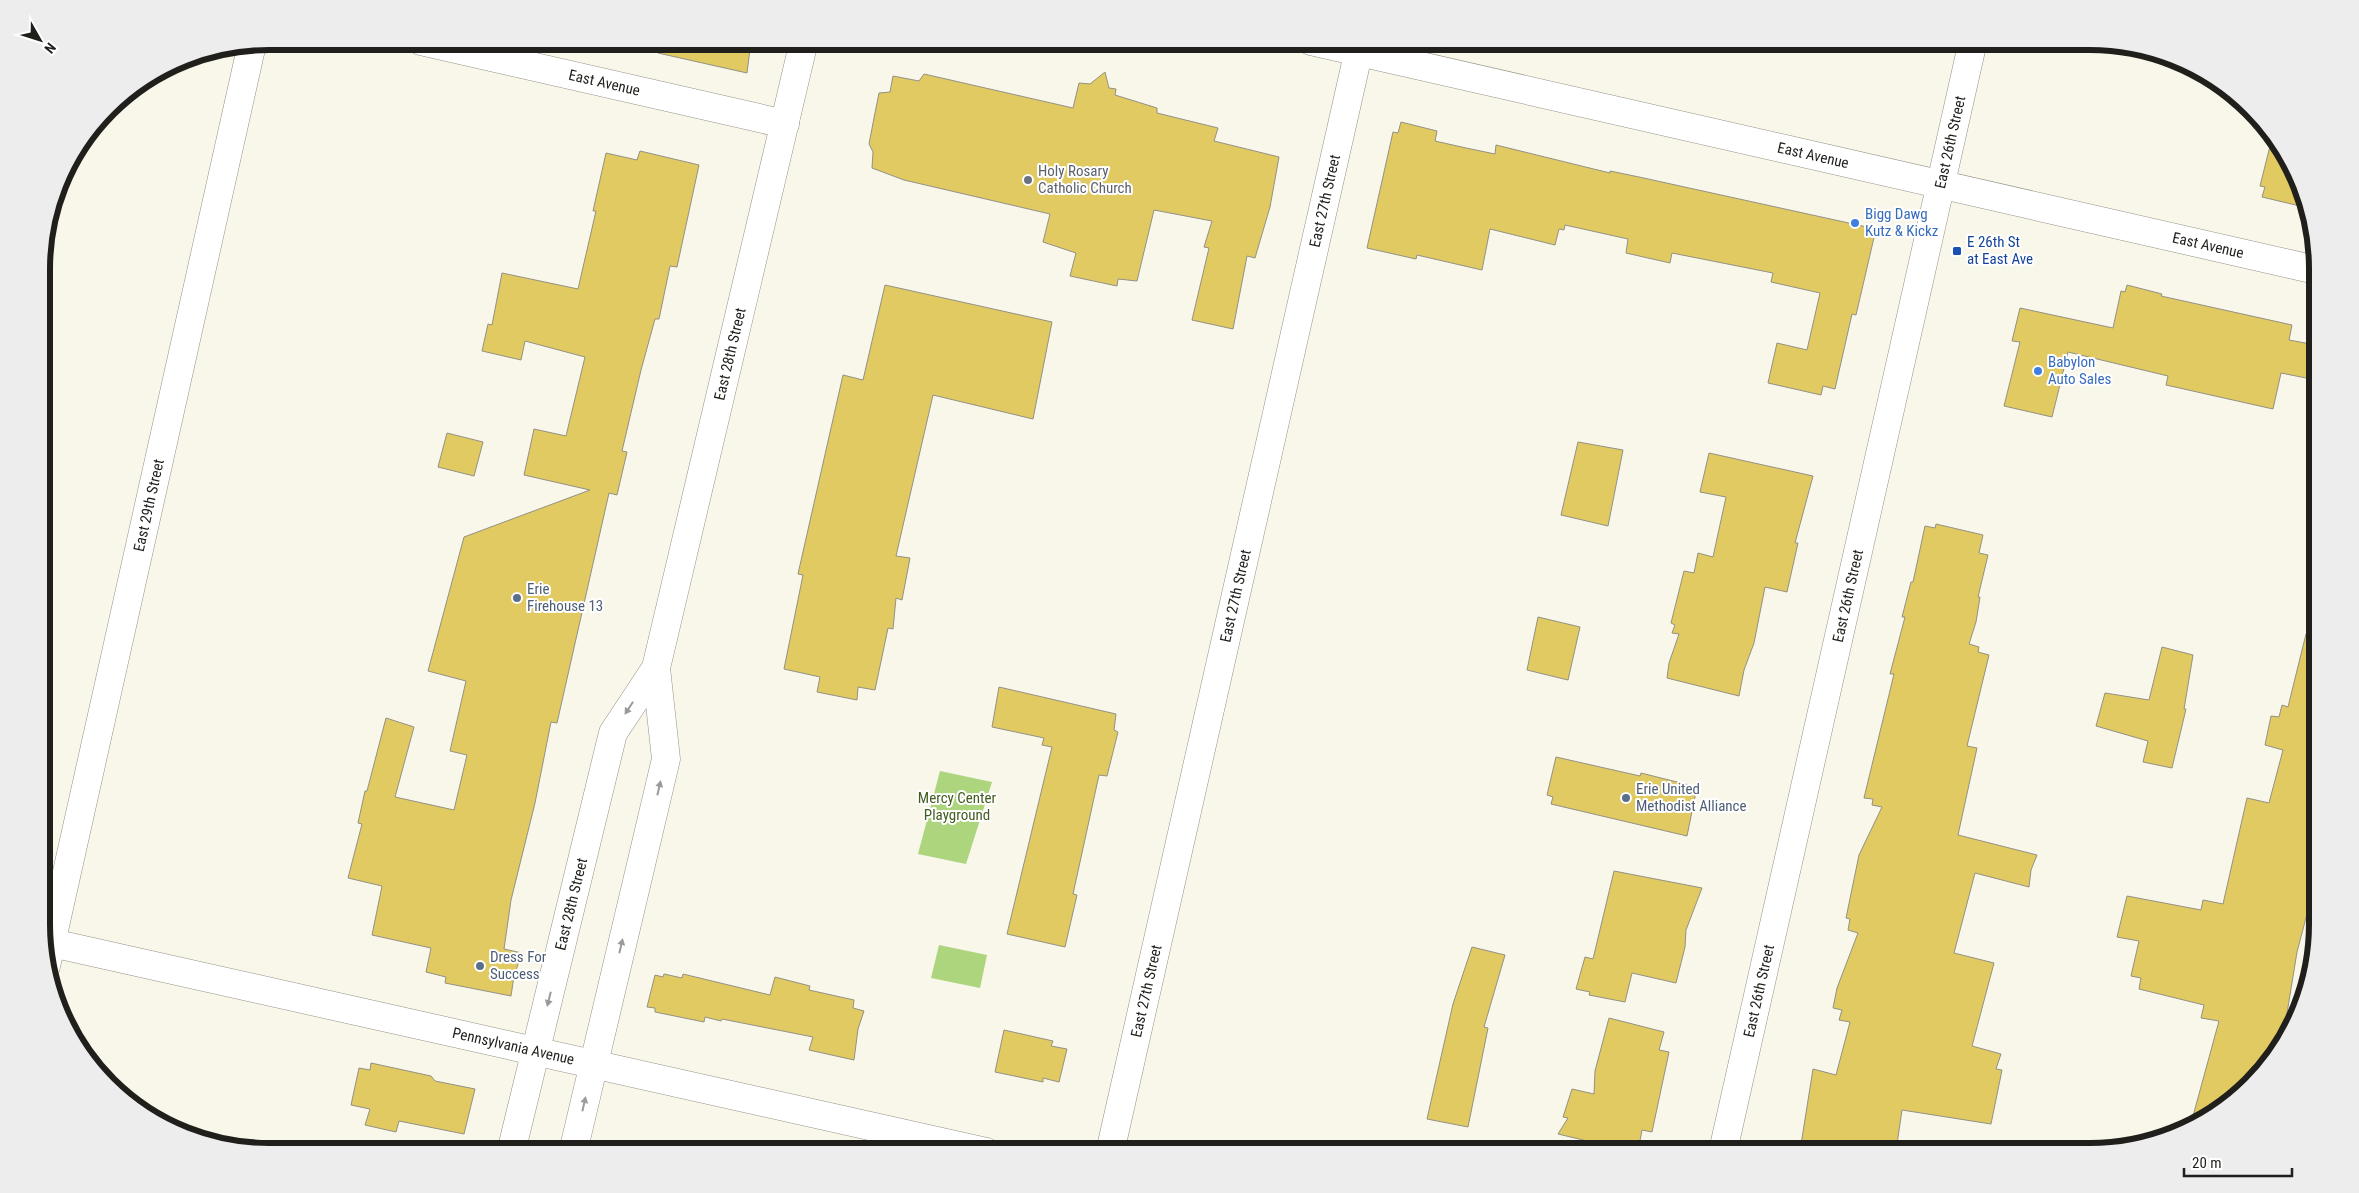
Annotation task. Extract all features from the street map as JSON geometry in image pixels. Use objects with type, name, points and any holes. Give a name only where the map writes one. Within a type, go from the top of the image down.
[{"type":"street","name":"East 29th Street","points":[[50,937],[251,50]]},
{"type":"street","name":"East Avenue","points":[[498,50],[785,124]]},
{"type":"street","name":"East 28th Street","points":[[575,1143],[666,759],[656,668],[802,50]]},
{"type":"street","name":"East 27th Street","points":[[1112,1143],[1359,50]]},
{"type":"street","name":"East Avenue","points":[[1373,50],[1941,185],[2309,268]]},
{"type":"street","name":"East 26th Street","points":[[1725,1143],[1971,50]]},
{"type":"street","name":"East 28th Street","points":[[513,1143],[613,733],[656,668]]},
{"type":"street","name":"Pennsylvania Avenue","points":[[52,951],[536,1051],[946,1143]]},
{"type":"green space","name":"Mercy Center Playground","points":[[940,771],[992,782],[966,864],[918,854]]},
{"type":"green space","points":[[939,945],[987,955],[980,988],[931,978]]},
{"type":"building","points":[[658,50],[750,50],[747,73],[658,53]]},
{"type":"building","name":"Holy Rosary Catholic Church","points":[[1105,72],[1109,88],[1116,89],[1115,95],[1157,108],[1157,113],[1218,128],[1214,141],[1279,157],[1270,207],[1255,258],[1247,256],[1233,329],[1192,320],[1209,248],[1204,247],[1212,221],[1154,210],[1137,281],[1118,279],[1117,286],[1070,276],[1076,253],[1043,242],[1050,214],[904,180],[872,168],[873,152],[869,144],[879,93],[890,92],[893,76],[919,81],[924,74],[1073,108],[1079,83],[1090,84]]},
{"type":"building","points":[[1401,122],[1437,131],[1435,141],[1466,148],[1495,154],[1496,145],[1610,173],[1610,171],[1639,177],[1876,229],[1856,315],[1852,314],[1835,389],[1823,386],[1821,395],[1768,383],[1777,343],[1807,350],[1820,293],[1771,282],[1773,273],[1672,253],[1670,263],[1626,253],[1628,239],[1565,225],[1564,230],[1559,229],[1555,245],[1490,229],[1482,270],[1417,255],[1416,259],[1367,248],[1393,132],[1398,133]]},
{"type":"building","points":[[2270,145],[2280,159],[2300,206],[2262,197],[2265,187],[2260,186]]},
{"type":"building","points":[[640,151],[699,165],[677,267],[670,266],[659,319],[655,319],[641,370],[622,451],[627,452],[617,495],[609,493],[557,723],[551,722],[535,803],[511,900],[504,949],[522,953],[514,976],[511,996],[445,983],[446,977],[426,972],[431,948],[372,935],[382,886],[348,878],[362,824],[358,823],[365,791],[367,791],[386,718],[414,727],[395,797],[454,810],[467,755],[450,751],[466,681],[428,671],[464,537],[590,490],[524,475],[534,429],[566,436],[585,357],[525,341],[521,360],[482,351],[488,324],[492,325],[502,273],[578,289],[596,211],[593,211],[606,153],[637,160]]},
{"type":"building","points":[[885,285],[1052,322],[1033,419],[933,395],[896,556],[910,558],[902,600],[896,598],[893,629],[888,628],[875,690],[858,687],[857,700],[817,692],[820,677],[784,669],[803,575],[798,574],[843,375],[863,380]]},
{"type":"building","points":[[2127,285],[2162,294],[2161,296],[2292,325],[2289,340],[2309,344],[2309,379],[2281,373],[2273,409],[2166,385],[2168,376],[2068,352],[2052,417],[2004,406],[2020,342],[2012,341],[2020,308],[2113,328],[2121,291],[2125,292]]},
{"type":"building","points":[[447,433],[483,442],[474,476],[438,467]]},
{"type":"building","points":[[1578,442],[1623,450],[1608,526],[1561,515]]},
{"type":"building","points":[[1709,453],[1813,476],[1795,543],[1798,543],[1787,592],[1765,587],[1754,643],[1744,670],[1739,696],[1667,678],[1669,663],[1679,634],[1672,633],[1675,625],[1671,623],[1684,571],[1694,573],[1698,553],[1713,557],[1726,497],[1700,492]]},
{"type":"building","points":[[1936,524],[1983,535],[1979,553],[1988,555],[1978,597],[1980,597],[1976,622],[1969,644],[1979,647],[1978,652],[1989,655],[1967,746],[1977,748],[1958,835],[2037,855],[2031,870],[2029,887],[1975,873],[1954,953],[1994,963],[1972,1046],[2001,1054],[1996,1069],[2002,1070],[1991,1124],[1902,1110],[1897,1143],[1801,1143],[1813,1069],[1836,1075],[1850,1022],[1839,1020],[1842,1010],[1833,1008],[1837,988],[1858,933],[1848,930],[1850,919],[1846,918],[1859,855],[1882,807],[1872,805],[1873,799],[1864,798],[1894,674],[1890,674],[1905,617],[1902,617],[1911,582],[1913,582],[1925,526],[1935,528]]},
{"type":"building","points":[[1538,617],[1580,627],[1568,680],[1527,670]]},
{"type":"building","points":[[2306,634],[2309,634],[2309,906],[2297,952],[2286,1022],[2280,1034],[2255,1069],[2235,1089],[2193,1117],[2219,1021],[2201,1018],[2204,1005],[2139,989],[2141,978],[2131,976],[2139,941],[2117,937],[2127,896],[2201,910],[2203,900],[2223,904],[2247,798],[2269,803],[2283,750],[2265,745],[2271,716],[2279,717],[2282,705],[2288,707]]},
{"type":"building","points":[[2162,647],[2193,655],[2184,709],[2186,709],[2172,768],[2143,762],[2148,741],[2096,726],[2105,693],[2149,700]]},
{"type":"building","points":[[999,687],[1116,714],[1114,730],[1118,732],[1107,776],[1099,775],[1073,894],[1077,895],[1065,947],[1007,934],[1052,747],[1042,745],[1044,738],[992,727]]},
{"type":"building","points":[[1556,757],[1640,776],[1641,773],[1697,787],[1687,836],[1551,804],[1553,797],[1547,795]]},
{"type":"building","points":[[1614,871],[1702,888],[1686,930],[1685,947],[1676,983],[1632,973],[1625,1002],[1589,995],[1590,992],[1576,989],[1585,957],[1593,959]]},
{"type":"building","points":[[1472,947],[1505,955],[1484,1027],[1488,1028],[1468,1127],[1427,1119],[1453,1004]]},
{"type":"building","points":[[664,974],[682,978],[683,974],[770,995],[775,977],[810,986],[809,990],[854,1000],[853,1008],[864,1011],[858,1029],[854,1060],[809,1050],[813,1037],[722,1019],[721,1021],[705,1017],[704,1022],[655,1012],[655,1008],[647,1007],[655,975],[663,977]]},
{"type":"building","points":[[1609,1018],[1664,1032],[1659,1050],[1669,1052],[1652,1132],[1642,1130],[1640,1143],[1596,1143],[1558,1134],[1568,1118],[1563,1117],[1572,1089],[1594,1094],[1595,1071]]},
{"type":"building","points":[[1004,1030],[1053,1041],[1051,1046],[1067,1049],[1059,1082],[1043,1078],[1043,1082],[995,1072]]},
{"type":"building","points":[[371,1063],[431,1076],[435,1081],[475,1089],[464,1134],[399,1121],[396,1132],[365,1125],[370,1109],[351,1105],[359,1068],[370,1070]]},
{"type":"place","name":"Holy Rosary Catholic Church","points":[[1028,180]]},
{"type":"place","name":"Bigg Dawg Kutz & Kickz","points":[[1855,223]]},
{"type":"place","name":"E 26th St at East Ave","points":[[1957,251]]},
{"type":"place","name":"Babylon Auto Sales","points":[[2038,371]]},
{"type":"place","name":"Erie Firehouse 13","points":[[517,598]]},
{"type":"place","name":"Erie United Methodist Alliance","points":[[1626,798]]},
{"type":"place","name":"Dress For Success","points":[[480,966]]}]
